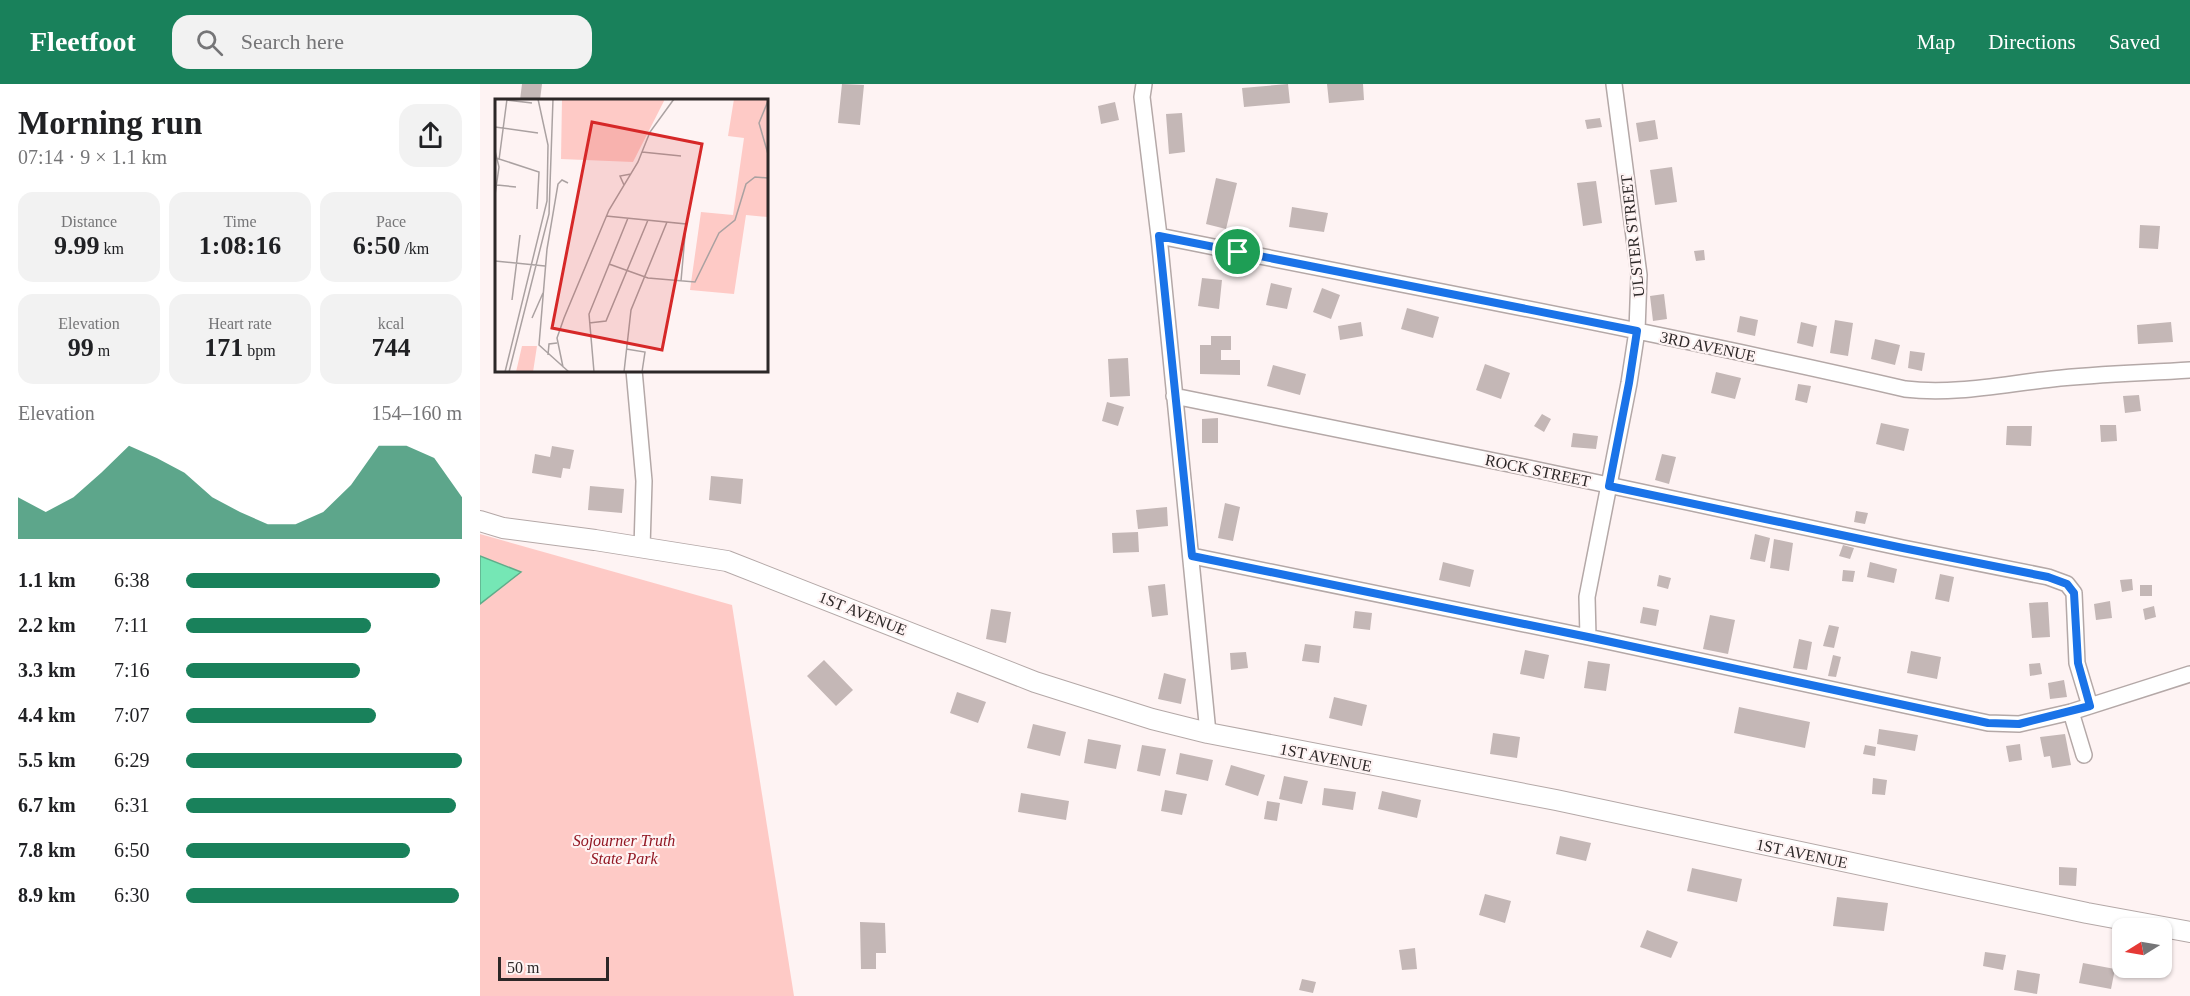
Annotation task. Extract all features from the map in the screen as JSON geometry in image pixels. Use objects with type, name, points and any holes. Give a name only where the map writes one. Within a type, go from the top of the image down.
[{"type":"street","points":[[1143,84],[1142,97],[1159,236],[1209,733]]},
{"type":"street","name":"ULSTER STREET","points":[[1588,637],[1587,597],[1637,331],[1639,275],[1614,84]]},
{"type":"street","name":"3RD AVENUE","points":[[1159,236],[1637,331],[1921,391],[2190,370]]},
{"type":"street","points":[[634,372],[644,481],[642,548]]},
{"type":"street","name":"ROCK STREET","points":[[1174,396],[2048,577],[2067,584],[2074,593],[2078,663],[2090,706]]},
{"type":"street","name":"1ST AVENUE","points":[[480,521],[503,528],[727,561],[1035,682],[1152,719],[1209,733],[1556,800],[2075,911],[2190,932]]},
{"type":"street","points":[[1192,556],[1588,637],[1988,723],[2019,724],[2070,712],[2190,674]]},
{"type":"street","points":[[2070,712],[2084,755]]},
{"type":"green space","name":"Sojourner Truth State Park","points":[[480,534],[732,605],[794,996],[480,996]]},
{"type":"shaded area","points":[[480,556],[521,572],[480,604]]},
{"type":"building","points":[[522,84],[542,84],[540,99],[520,99]]},
{"type":"building","points":[[842,84],[864,85],[860,125],[838,123]]},
{"type":"building","points":[[1288,84],[1290,103],[1244,107],[1242,88]]},
{"type":"building","points":[[1327,84],[1363,84],[1364,100],[1329,103]]},
{"type":"building","points":[[1115,102],[1119,120],[1101,124],[1098,106]]},
{"type":"building","points":[[1182,113],[1185,152],[1169,154],[1166,114]]},
{"type":"building","points":[[1600,118],[1602,127],[1587,129],[1585,120]]},
{"type":"building","points":[[1655,120],[1658,139],[1639,142],[1636,123]]},
{"type":"building","points":[[1672,167],[1677,202],[1655,205],[1650,170]]},
{"type":"building","points":[[1216,178],[1237,183],[1226,229],[1206,224]]},
{"type":"building","points":[[1596,181],[1602,223],[1583,226],[1577,183]]},
{"type":"building","points":[[1292,207],[1328,213],[1324,232],[1289,227]]},
{"type":"building","points":[[2140,225],[2160,226],[2158,249],[2139,248]]},
{"type":"building","points":[[1704,250],[1705,260],[1696,261],[1694,251]]},
{"type":"building","points":[[1202,278],[1222,280],[1219,309],[1198,306]]},
{"type":"building","points":[[1271,283],[1292,288],[1287,309],[1266,305]]},
{"type":"building","points":[[1322,288],[1340,295],[1331,319],[1313,312]]},
{"type":"building","points":[[1664,294],[1667,319],[1653,321],[1650,296]]},
{"type":"building","points":[[1407,308],[1439,317],[1433,338],[1401,329]]},
{"type":"building","points":[[1740,316],[1758,320],[1755,336],[1737,332]]},
{"type":"building","points":[[1835,320],[1853,323],[1848,356],[1830,353]]},
{"type":"building","points":[[1361,322],[1363,336],[1340,340],[1338,326]]},
{"type":"building","points":[[1801,322],[1817,326],[1813,347],[1797,343]]},
{"type":"building","points":[[2171,322],[2173,342],[2138,344],[2137,325]]},
{"type":"building","points":[[1211,336],[1231,336],[1231,350],[1221,350],[1221,360],[1240,360],[1240,375],[1200,374],[1200,345],[1211,345]]},
{"type":"building","points":[[1875,339],[1900,345],[1895,365],[1871,359]]},
{"type":"building","points":[[1910,351],[1925,353],[1922,371],[1908,368]]},
{"type":"building","points":[[1128,358],[1130,396],[1110,397],[1108,359]]},
{"type":"building","points":[[1485,364],[1510,373],[1501,399],[1476,390]]},
{"type":"building","points":[[1273,365],[1306,374],[1300,395],[1267,386]]},
{"type":"building","points":[[1716,372],[1741,378],[1735,399],[1711,393]]},
{"type":"building","points":[[1798,384],[1811,386],[1807,403],[1795,400]]},
{"type":"building","points":[[2139,395],[2141,411],[2125,413],[2123,396]]},
{"type":"building","points":[[1107,402],[1124,407],[1118,426],[1102,421]]},
{"type":"building","points":[[1542,414],[1551,419],[1544,432],[1534,426]]},
{"type":"building","points":[[1218,418],[1218,443],[1202,443],[1202,419]]},
{"type":"building","points":[[1881,423],[1909,429],[1904,451],[1876,444]]},
{"type":"building","points":[[2100,425],[2116,425],[2117,441],[2101,442]]},
{"type":"building","points":[[2007,426],[2032,426],[2031,446],[2006,445]]},
{"type":"building","points":[[1573,433],[1598,436],[1596,449],[1571,447]]},
{"type":"building","points":[[552,446],[574,450],[570,469],[563,468],[561,478],[532,473],[535,454],[550,457]]},
{"type":"building","points":[[1662,454],[1676,457],[1669,484],[1655,480]]},
{"type":"building","points":[[711,476],[743,479],[741,504],[709,500]]},
{"type":"building","points":[[590,486],[624,489],[622,513],[588,510]]},
{"type":"building","points":[[1225,503],[1240,507],[1233,541],[1218,538]]},
{"type":"building","points":[[1167,507],[1168,526],[1138,529],[1136,510]]},
{"type":"building","points":[[1856,511],[1868,513],[1865,524],[1854,522]]},
{"type":"building","points":[[1138,532],[1139,552],[1113,553],[1112,533]]},
{"type":"building","points":[[1755,534],[1770,538],[1765,562],[1750,559]]},
{"type":"building","points":[[1774,539],[1793,543],[1789,571],[1770,568]]},
{"type":"building","points":[[1843,545],[1854,548],[1850,559],[1839,556]]},
{"type":"building","points":[[1443,562],[1474,570],[1470,587],[1439,580]]},
{"type":"building","points":[[1870,562],[1897,569],[1894,583],[1867,577]]},
{"type":"building","points":[[1843,570],[1855,571],[1853,582],[1842,581]]},
{"type":"building","points":[[1940,574],[1954,577],[1949,602],[1935,599]]},
{"type":"building","points":[[1659,575],[1671,578],[1668,589],[1657,586]]},
{"type":"building","points":[[2132,579],[2133,590],[2122,592],[2120,580]]},
{"type":"building","points":[[1165,584],[1168,615],[1152,617],[1148,586]]},
{"type":"building","points":[[2140,585],[2152,585],[2152,596],[2140,596]]},
{"type":"building","points":[[2110,601],[2112,618],[2096,620],[2094,604]]},
{"type":"building","points":[[2048,602],[2050,637],[2032,638],[2029,603]]},
{"type":"building","points":[[2154,606],[2156,617],[2145,620],[2143,609]]},
{"type":"building","points":[[1643,607],[1659,610],[1656,626],[1640,623]]},
{"type":"building","points":[[991,609],[1011,612],[1006,643],[986,639]]},
{"type":"building","points":[[1355,611],[1372,613],[1370,630],[1353,628]]},
{"type":"building","points":[[1710,615],[1735,620],[1728,654],[1703,649]]},
{"type":"building","points":[[1829,625],[1839,627],[1834,648],[1823,646]]},
{"type":"building","points":[[1799,639],[1812,642],[1807,670],[1793,668]]},
{"type":"building","points":[[1305,644],[1321,646],[1319,663],[1302,661]]},
{"type":"building","points":[[1525,650],[1549,655],[1544,679],[1520,674]]},
{"type":"building","points":[[1911,651],[1941,657],[1937,679],[1907,673]]},
{"type":"building","points":[[1246,652],[1248,668],[1231,670],[1230,653]]},
{"type":"building","points":[[1833,655],[1841,657],[1836,677],[1828,676]]},
{"type":"building","points":[[824,660],[853,690],[836,706],[807,676]]},
{"type":"building","points":[[1588,661],[1610,664],[1606,691],[1584,688]]},
{"type":"building","points":[[2040,663],[2042,674],[2030,676],[2029,664]]},
{"type":"building","points":[[1164,673],[1186,679],[1181,704],[1158,699]]},
{"type":"building","points":[[2064,680],[2067,697],[2050,699],[2048,683]]},
{"type":"building","points":[[957,692],[986,702],[978,723],[950,713]]},
{"type":"building","points":[[1334,697],[1367,705],[1362,726],[1329,718]]},
{"type":"building","points":[[1739,707],[1810,722],[1805,748],[1734,733]]},
{"type":"building","points":[[1033,724],[1066,732],[1060,756],[1027,748]]},
{"type":"building","points":[[1879,729],[1918,735],[1915,751],[1877,744]]},
{"type":"building","points":[[1493,733],[1520,737],[1517,758],[1490,754]]},
{"type":"building","points":[[2065,734],[2071,765],[2052,768],[2050,756],[2044,757],[2040,737]]},
{"type":"building","points":[[1088,739],[1121,745],[1116,769],[1084,763]]},
{"type":"building","points":[[2020,744],[2022,760],[2009,762],[2006,746]]},
{"type":"building","points":[[1142,745],[1166,749],[1160,776],[1137,771]]},
{"type":"building","points":[[1865,745],[1876,747],[1875,756],[1863,754]]},
{"type":"building","points":[[1180,753],[1213,760],[1208,781],[1176,774]]},
{"type":"building","points":[[1231,765],[1265,775],[1258,796],[1225,785]]},
{"type":"building","points":[[1284,776],[1308,781],[1302,804],[1279,799]]},
{"type":"building","points":[[1873,778],[1887,780],[1885,795],[1872,794]]},
{"type":"building","points":[[1324,788],[1356,792],[1353,810],[1322,805]]},
{"type":"building","points":[[1165,790],[1187,794],[1182,815],[1161,811]]},
{"type":"building","points":[[1382,791],[1421,800],[1417,818],[1378,809]]},
{"type":"building","points":[[1021,793],[1069,801],[1066,820],[1018,812]]},
{"type":"building","points":[[1267,801],[1280,803],[1277,821],[1264,819]]},
{"type":"building","points":[[1560,836],[1591,843],[1586,861],[1556,854]]},
{"type":"building","points":[[2059,867],[2077,868],[2076,886],[2059,885]]},
{"type":"building","points":[[1692,868],[1742,879],[1737,902],[1687,891]]},
{"type":"building","points":[[1485,894],[1511,901],[1505,923],[1479,915]]},
{"type":"building","points":[[1837,897],[1888,903],[1884,931],[1833,926]]},
{"type":"building","points":[[860,922],[885,923],[886,953],[876,953],[876,969],[861,969]]},
{"type":"building","points":[[1647,930],[1678,942],[1671,958],[1640,947]]},
{"type":"building","points":[[1415,948],[1417,969],[1402,970],[1399,950]]},
{"type":"building","points":[[1985,952],[2006,955],[2003,970],[1983,966]]},
{"type":"building","points":[[2083,963],[2112,968],[2111,989],[2079,983]]},
{"type":"building","points":[[2017,970],[2040,974],[2037,994],[2014,990]]},
{"type":"building","points":[[1302,979],[1316,982],[1313,993],[1299,990]]},
{"type":"route","points":[[1159,236],[1238,252],[1637,331],[1609,486],[2048,577],[2067,584],[2074,593],[2078,663],[2090,706],[2019,724],[1988,723],[1588,637],[1192,556],[1159,236]]}]
